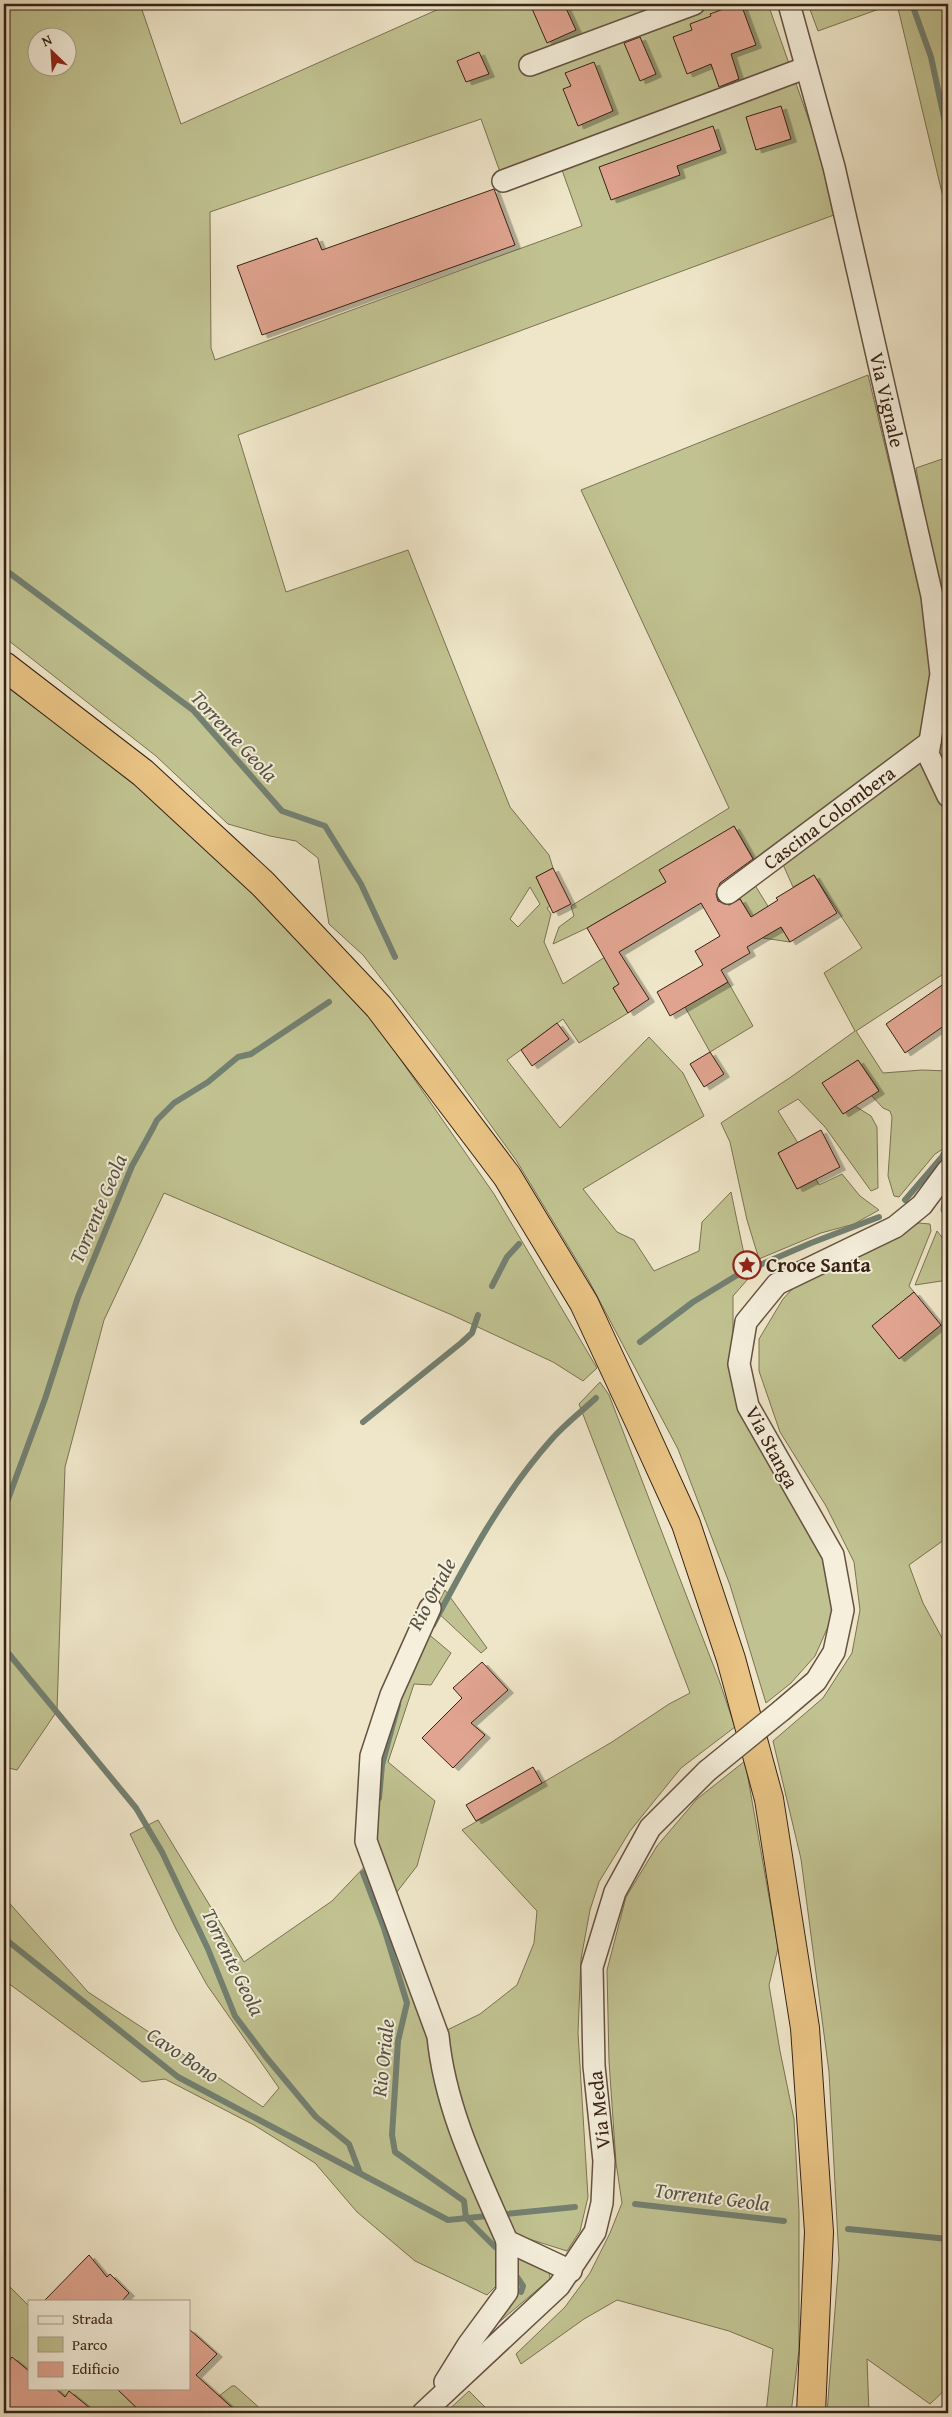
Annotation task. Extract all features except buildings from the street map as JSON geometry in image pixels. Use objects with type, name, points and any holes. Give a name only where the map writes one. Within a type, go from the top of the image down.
[{"type":"highway","points":[[4,666],[143,773],[263,884],[379,1007],[507,1176],[584,1303],[635,1412],[686,1524],[731,1659],[769,1799],[805,2028],[819,2222],[811,2413]]},
{"type":"street","points":[[530,65],[694,4]]},
{"type":"street","name":"Via Vignale","points":[[788,4],[834,167],[932,596],[941,674],[928,754],[948,796]]},
{"type":"street","points":[[503,181],[805,68]]},
{"type":"street","name":"Cascina Colombera","points":[[728,893],[930,742]]},
{"type":"street","name":"Via Stanga","points":[[707,1771],[816,1681],[834,1652],[842,1610],[833,1555],[748,1406],[739,1364],[746,1322],[777,1284],[895,1227],[922,1205],[948,1170]]},
{"type":"street","points":[[427,2409],[468,2345],[507,2292],[503,2233],[457,2123],[441,2063],[438,2036],[366,1841],[371,1756],[391,1695],[430,1608]]},
{"type":"street","name":"Via Meda","points":[[427,2409],[559,2286],[595,2232],[602,2203],[604,2160],[594,2066],[592,1967],[615,1892],[650,1828],[707,1771]]},
{"type":"street","points":[[503,2233],[571,2270]]},
{"type":"green space","points":[[4,4],[140,4],[181,124],[450,4],[768,4],[818,146],[834,215],[238,435],[286,592],[408,550],[510,807],[549,855],[553,868],[536,877],[550,906],[547,908],[551,914],[544,942],[563,984],[605,957],[621,983],[613,988],[628,1013],[579,1043],[563,1019],[507,1060],[560,1128],[649,1037],[683,1073],[704,1116],[583,1189],[617,1232],[634,1240],[654,1271],[699,1251],[702,1222],[731,1192],[744,1254],[736,1261],[748,1279],[733,1296],[733,1338],[728,1367],[737,1397],[828,1559],[834,1602],[830,1622],[815,1656],[791,1683],[766,1703],[730,1585],[678,1449],[588,1279],[516,1160],[437,1051],[363,955],[329,924],[318,858],[296,841],[228,824],[156,756],[4,637]],"holes":[[[481,119],[500,172],[557,156],[582,226],[215,360],[211,348],[210,212]],[[530,887],[540,904],[518,927],[510,919]]]},
{"type":"green space","points":[[808,4],[893,4],[818,31]]},
{"type":"green space","points":[[897,4],[948,4],[948,218]]},
{"type":"green space","points":[[868,375],[932,643],[933,677],[923,739],[755,861],[734,826],[666,882],[587,928],[553,944],[559,927],[574,916],[571,906],[729,808],[581,490]]},
{"type":"green space","points":[[948,457],[948,781],[936,755],[932,559],[916,468]]},
{"type":"green space","points":[[4,685],[133,781],[250,886],[369,1014],[494,1194],[597,1368],[583,1381],[553,1362],[452,1315],[164,1193],[104,1320],[65,1467],[57,1711],[17,1770],[4,1767]]},
{"type":"green space","points":[[919,758],[926,761],[948,807],[948,971],[856,1031],[883,1073],[922,1070],[948,1071],[948,1138],[943,1149],[935,1154],[899,1197],[894,1196],[888,1176],[892,1117],[890,1111],[883,1108],[871,1095],[879,1090],[858,1060],[823,1083],[843,1114],[855,1106],[871,1116],[877,1127],[878,1188],[871,1191],[825,1127],[798,1099],[778,1111],[798,1143],[778,1153],[797,1189],[816,1179],[819,1185],[842,1174],[860,1196],[879,1210],[854,1224],[821,1233],[759,1259],[747,1220],[730,1142],[721,1123],[791,1077],[855,1031],[824,973],[862,948],[814,875],[793,887],[781,860]]},
{"type":"green space","points":[[753,882],[790,942],[763,938],[738,895]]},
{"type":"green space","points":[[728,982],[753,1026],[710,1052],[685,1007]]},
{"type":"green space","points":[[948,1190],[948,1226],[941,1210],[943,1194]]},
{"type":"green space","points":[[919,1223],[930,1224],[931,1231],[909,1286],[914,1292],[872,1326],[899,1359],[941,1325],[948,1328],[948,1537],[909,1565],[923,1603],[948,1649],[948,2387],[930,2404],[867,2359],[869,2413],[827,2413],[839,2259],[829,2072],[801,1859],[773,1741],[823,1698],[852,1653],[860,1610],[854,1562],[826,1506],[780,1432],[759,1371],[759,1339],[783,1299],[795,1286]]},
{"type":"green space","points":[[937,1231],[948,1245],[948,1280],[915,1285]]},
{"type":"green space","points":[[600,1382],[609,1395],[719,1680],[735,1727],[681,1768],[630,1831],[599,1882],[590,1910],[581,1959],[578,2033],[588,2197],[580,2231],[567,2251],[510,2233],[500,2282],[487,2295],[415,2261],[357,2212],[315,2163],[254,2125],[165,2079],[142,2082],[4,1980],[4,1897],[88,1992],[263,2107],[279,2088],[207,1985],[176,1929],[130,1834],[158,1820],[244,1962],[332,1901],[370,1861],[379,1761],[389,1720],[426,1632],[451,1653],[431,1685],[414,1684],[388,1762],[435,1801],[417,1866],[393,1897],[443,2032],[480,2014],[517,1985],[534,1943],[537,1911],[462,1830],[612,1742],[669,1704],[690,1693],[579,1404]]},
{"type":"green space","points":[[445,1590],[487,1648],[481,1653],[435,1610]]},
{"type":"green space","points":[[745,1761],[778,1948],[769,1985],[794,2119],[799,2212],[799,2350],[791,2413],[766,2413],[773,2349],[729,2331],[617,2300],[584,2319],[521,2364],[516,2354],[565,2307],[590,2273],[610,2233],[622,2203],[616,2163],[609,2061],[607,1970],[626,1897],[657,1846],[697,1799]]},
{"type":"green space","points":[[509,2253],[549,2269],[550,2279],[491,2329]]},
{"type":"green space","points":[[4,2281],[28,2305],[28,2390],[118,2390],[142,2413],[4,2413]]},
{"type":"green space","points":[[232,2386],[235,2386],[263,2411],[261,2413],[238,2413],[219,2396]]},
{"type":"green space","points":[[469,2391],[491,2413],[445,2413]]},
{"type":"waterway","name":"Rio Oriale","points":[[912,4],[931,57],[948,136]]},
{"type":"waterway","name":"Torrente Geola","points":[[4,569],[193,710],[282,811],[325,826],[361,884],[395,957]]},
{"type":"waterway","name":"Torrente Geola","points":[[4,1510],[45,1399],[78,1297],[132,1166],[157,1120],[174,1103],[208,1082],[238,1057],[251,1054],[329,1002]]},
{"type":"waterway","name":"Rio Oriale","points":[[905,1200],[942,1157],[948,1145]]},
{"type":"waterway","name":"Rio Oriale","points":[[640,1342],[693,1302],[739,1274],[811,1243],[879,1217]]},
{"type":"waterway","points":[[492,1286],[507,1257],[519,1244]]},
{"type":"waterway","points":[[363,1422],[472,1333],[478,1315]]},
{"type":"waterway","name":"Rio Oriale","points":[[433,1625],[486,1529],[517,1483],[556,1434],[596,1398]]},
{"type":"waterway","name":"Torrente Geola","points":[[4,1648],[136,1808],[162,1852],[208,1949],[235,2016],[316,2117],[349,2144],[360,2173]]},
{"type":"waterway","name":"Rio Oriale","points":[[379,1798],[382,1765],[398,1705]]},
{"type":"waterway","name":"Rio Oriale","points":[[363,1873],[384,1928],[407,2003],[398,2041],[392,2135],[395,2152],[464,2201],[466,2218],[495,2247]]},
{"type":"waterway","name":"Cavo Bono","points":[[4,1938],[178,2077],[448,2220],[575,2207]]},
{"type":"waterway","name":"Torrente Geola","points":[[635,2204],[784,2221]]},
{"type":"waterway","name":"Torrente Geola","points":[[848,2229],[948,2239]]},
{"type":"waterway","points":[[513,2271],[523,2286],[521,2292]]},
{"type":"place","name":"Croce Santa","points":[[747,1265]]}]
